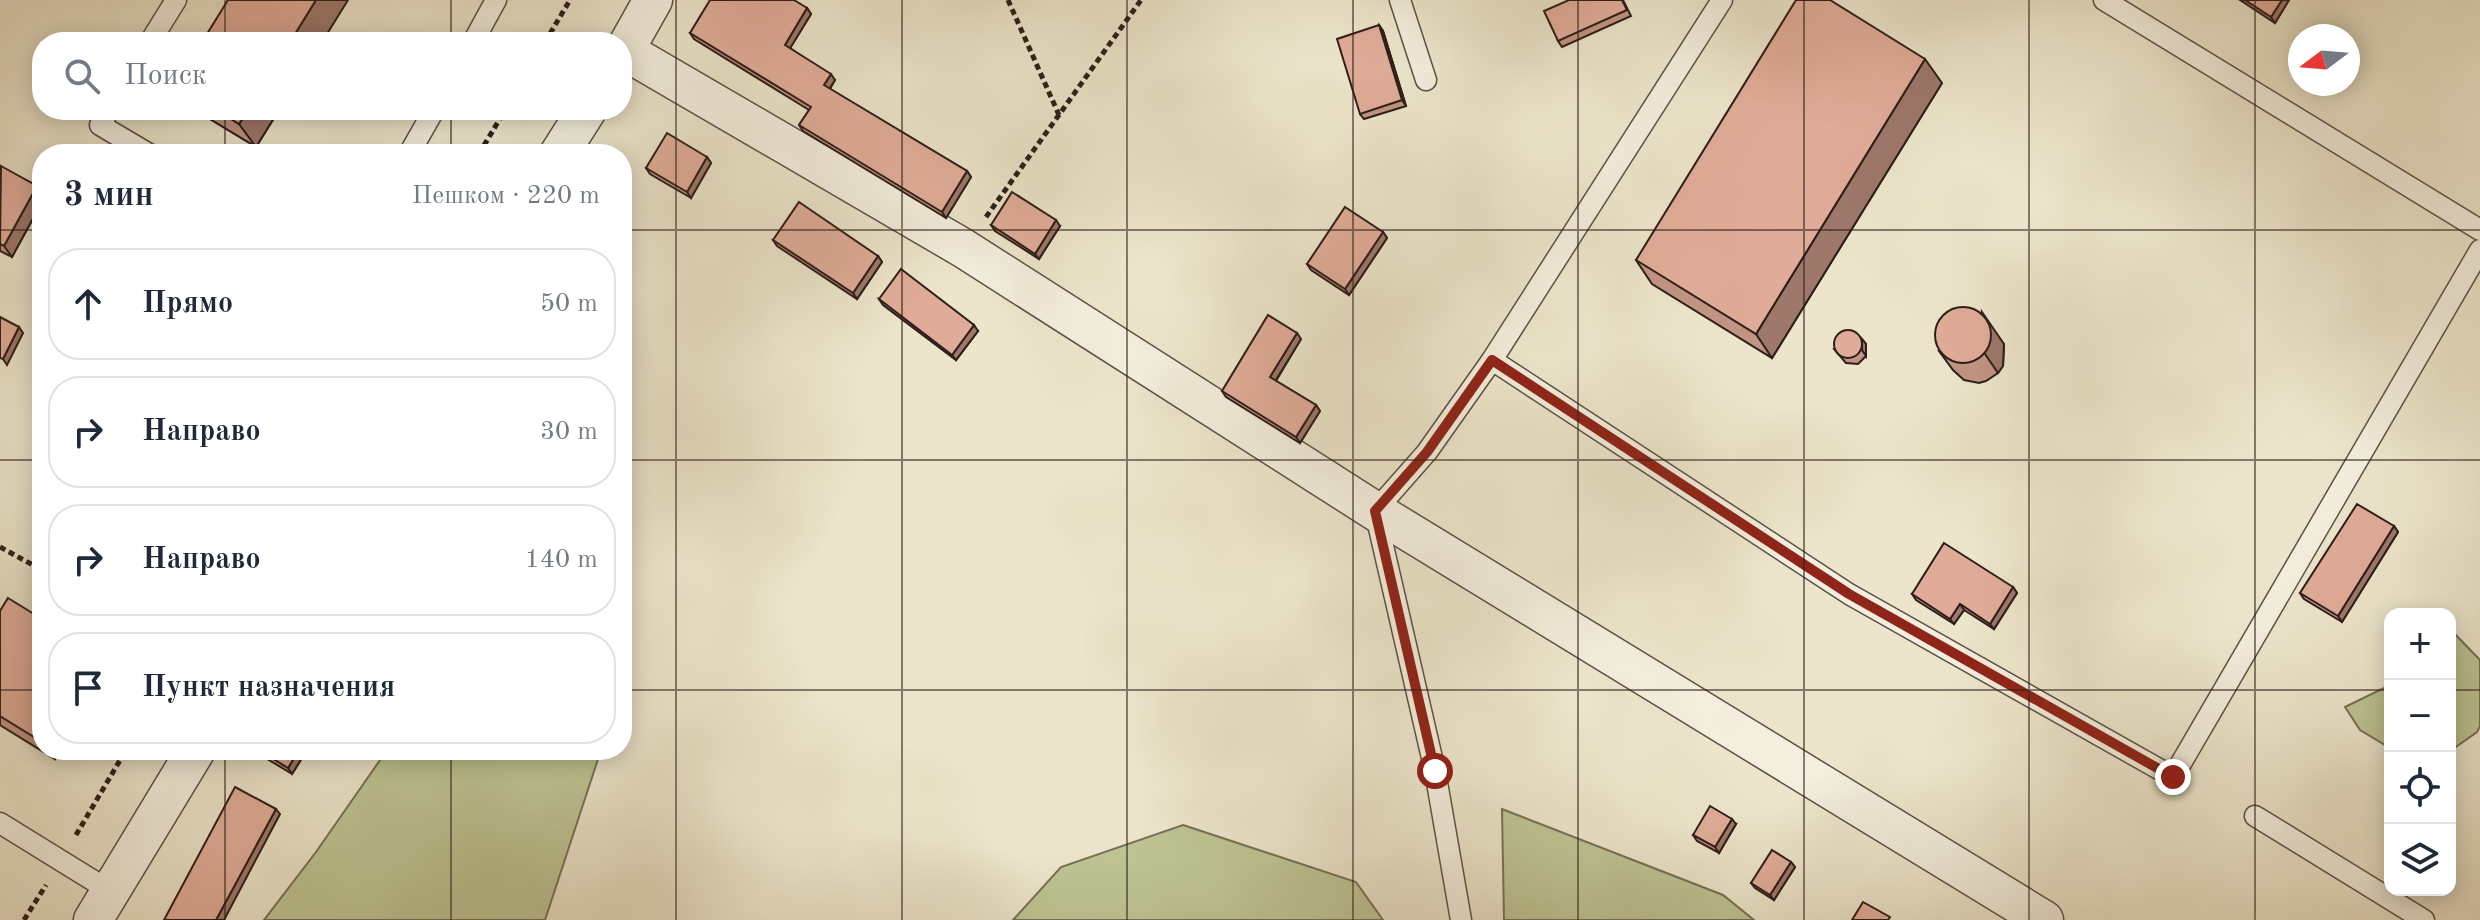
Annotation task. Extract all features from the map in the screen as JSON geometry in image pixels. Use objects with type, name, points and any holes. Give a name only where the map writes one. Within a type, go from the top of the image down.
[{"type":"street","points":[[632,37],[653,0]]},
{"type":"street","points":[[632,58],[963,248],[1375,511],[2044,920]]},
{"type":"street","points":[[565,144],[581,120]]},
{"type":"street","points":[[101,906],[190,760]]},
{"type":"lane","points":[[156,32],[176,0]]},
{"type":"lane","points":[[478,32],[496,0]]},
{"type":"lane","points":[[1400,0],[1426,80]]},
{"type":"lane","points":[[1461,920],[1435,771],[1375,511],[1427,452],[1492,360],[1722,0]]},
{"type":"lane","points":[[2104,0],[2480,230]]},
{"type":"lane","points":[[103,120],[100,125],[132,144]]},
{"type":"lane","points":[[415,144],[428,120]]},
{"type":"lane","points":[[1492,360],[1849,594],[2173,777],[2480,250]]},
{"type":"lane","points":[[2255,816],[2424,920]]},
{"type":"lane","points":[[0,823],[101,906]]},
{"type":"path","points":[[551,32],[570,0]]},
{"type":"path","points":[[1008,0],[1059,116]]},
{"type":"path","points":[[963,248],[1141,0]]},
{"type":"path","points":[[485,144],[499,120]]},
{"type":"path","points":[[0,547],[32,565]]},
{"type":"green space","points":[[2456,635],[2480,660],[2480,726],[2477,732],[2456,747]]},
{"type":"green space","points":[[2384,688],[2384,744],[2360,730],[2345,707]]},
{"type":"green space","points":[[380,760],[598,760],[545,920],[264,920]]},
{"type":"green space","points":[[1502,809],[1723,895],[1754,920],[1504,920]]},
{"type":"green space","points":[[1183,825],[1356,882],[1383,920],[1013,920],[1061,867]]},
{"type":"building","points":[[228,0],[316,0],[296,32],[208,32]]},
{"type":"building","points":[[710,0],[794,0],[807,8],[785,45],[831,74],[824,85],[967,171],[942,212],[799,125],[811,107],[690,33]]},
{"type":"building","points":[[1569,0],[1622,0],[1627,10],[1558,41],[1544,11]]},
{"type":"building","points":[[1796,0],[1830,0],[1925,59],[1756,334],[1636,260]]},
{"type":"building","points":[[2245,0],[2282,0],[2271,17]]},
{"type":"building","points":[[1379,25],[1402,100],[1360,114],[1337,39]]},
{"type":"building","points":[[667,133],[707,157],[687,192],[646,168]]},
{"type":"building","points":[[1,166],[32,183],[32,195],[4,246],[0,244]]},
{"type":"building","points":[[1012,192],[1056,220],[1035,254],[991,225]]},
{"type":"building","points":[[799,202],[878,256],[853,293],[773,240]]},
{"type":"building","points":[[1345,207],[1383,232],[1345,289],[1307,264]]},
{"type":"building","points":[[901,269],[974,325],[952,355],[879,299]]},
{"type":"building","points":[[1963,307],[1983,315],[1991,335],[1983,355],[1963,363],[1943,355],[1935,335],[1943,315]]},
{"type":"building","points":[[1268,315],[1297,333],[1270,377],[1316,405],[1296,437],[1222,391]]},
{"type":"building","points":[[0,317],[19,327],[3,359],[0,358]]},
{"type":"building","points":[[1848,330],[1858,334],[1862,344],[1858,354],[1848,358],[1838,354],[1834,344],[1838,334]]},
{"type":"building","points":[[2357,504],[2394,526],[2338,616],[2300,593]]},
{"type":"building","points":[[1944,543],[2013,587],[1990,624],[1960,604],[1950,619],[1912,594]]},
{"type":"building","points":[[8,598],[32,613],[32,736],[0,716],[0,611]]},
{"type":"building","points":[[275,760],[293,760],[288,768]]},
{"type":"building","points":[[235,787],[276,809],[216,920],[164,920]]},
{"type":"building","points":[[1710,806],[1732,819],[1715,847],[1693,835]]},
{"type":"building","points":[[1772,850],[1791,862],[1770,895],[1751,883]]},
{"type":"building","points":[[1863,902],[1890,917],[1888,920],[1852,920]]},
{"type":"route","points":[[1435,771],[1375,511],[1427,452],[1492,360],[1849,594],[2173,777]]}]
